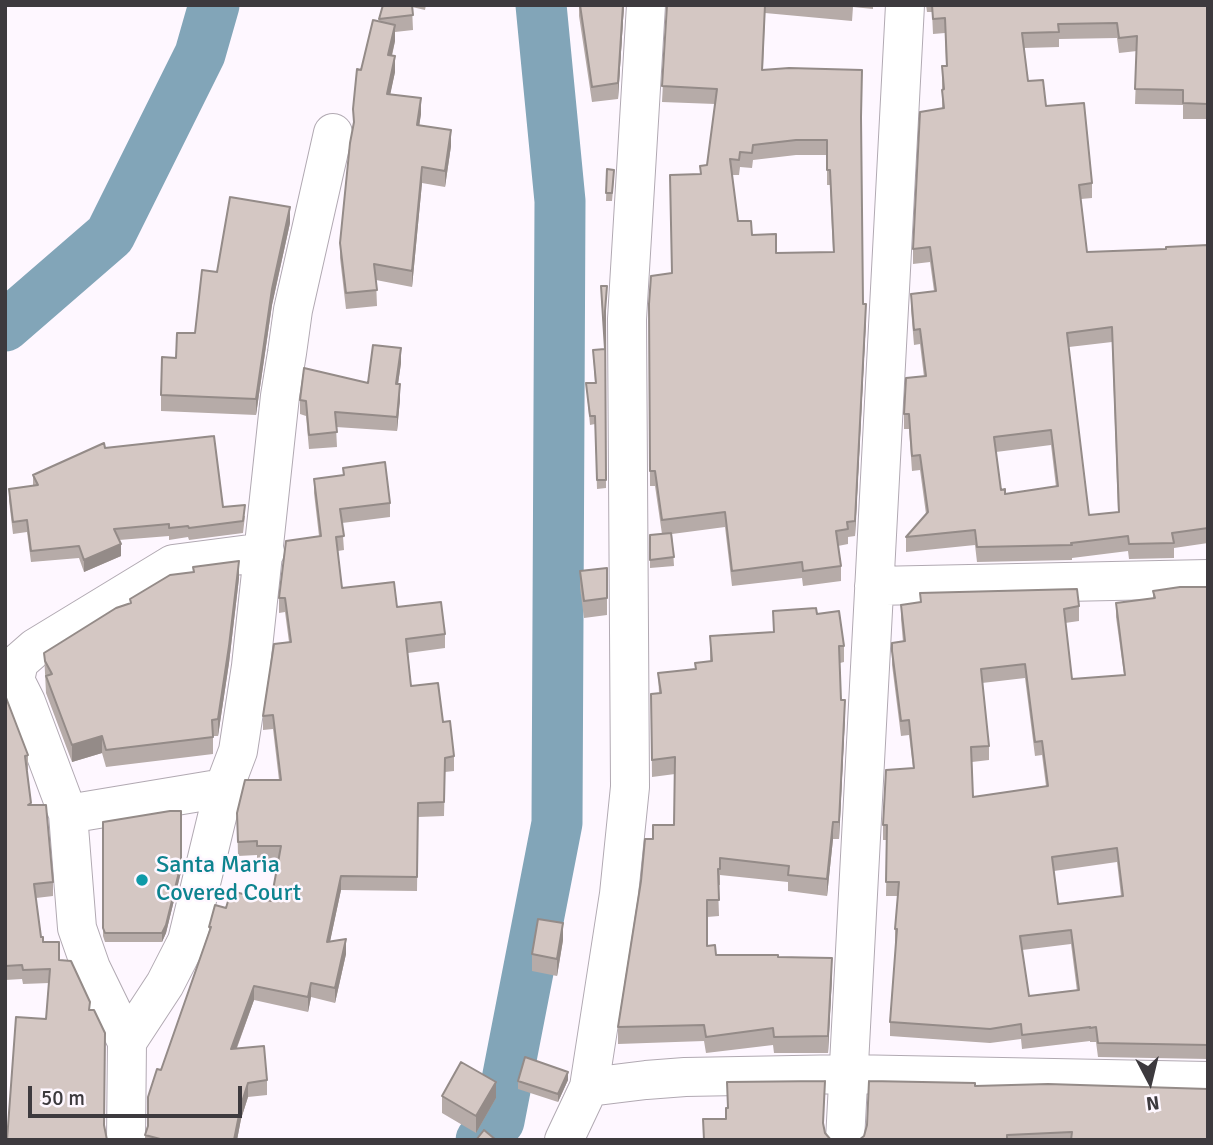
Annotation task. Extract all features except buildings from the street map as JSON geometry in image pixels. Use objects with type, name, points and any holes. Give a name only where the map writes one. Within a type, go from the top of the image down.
[{"type":"street","points":[[564,1140],[589,1087],[619,894],[630,787],[627,319],[646,5]]},
{"type":"street","points":[[845,1140],[905,5]]},
{"type":"street","points":[[127,1042],[165,985],[187,941],[224,788],[238,751],[247,705],[280,396],[290,332],[333,133]]},
{"type":"street","points":[[126,1140],[127,1042],[91,968],[77,928],[68,814],[26,702],[15,680],[19,662],[35,648],[173,564],[265,552]]},
{"type":"street","points":[[874,586],[1208,579]]},
{"type":"street","points":[[68,814],[224,788]]},
{"type":"street","points":[[589,1087],[685,1077],[848,1074],[1208,1081]]},
{"type":"waterway","points":[[5,326],[110,235],[200,54],[214,5]]},
{"type":"waterway","points":[[481,1140],[499,1121],[557,823],[560,201],[541,5]]},
{"type":"place","name":"Santa Maria Covered Court","points":[[142,880]]}]
